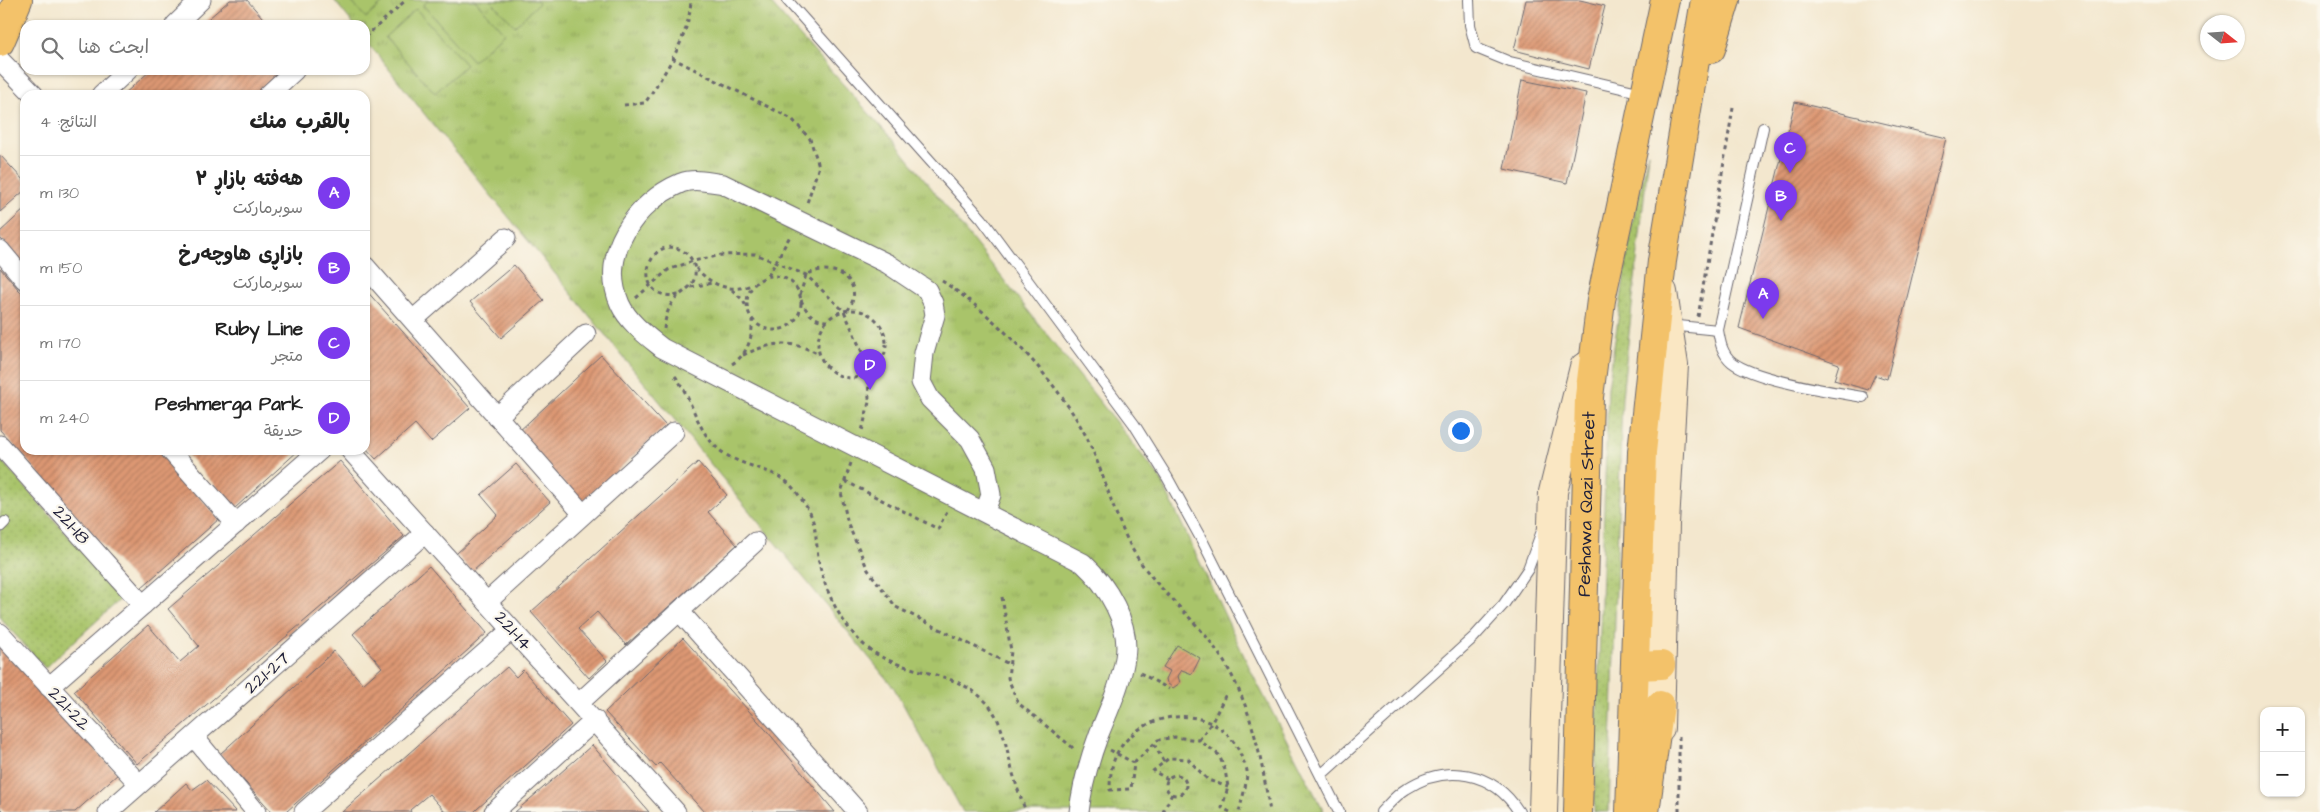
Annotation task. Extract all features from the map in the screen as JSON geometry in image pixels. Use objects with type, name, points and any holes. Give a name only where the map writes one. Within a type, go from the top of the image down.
[{"type":"main road","points":[[0,42],[18,0]]},
{"type":"main road","name":"Peshawa Qazi Street","points":[[1622,201],[1634,91],[1650,0]]},
{"type":"main road","name":"Peshawa Qazi Street","points":[[1578,812],[1590,397],[1601,300],[1665,0]]},
{"type":"main road","points":[[1658,812],[1660,704],[1648,666],[1642,452],[1663,255],[1705,0]]},
{"type":"main road","points":[[1630,812],[1665,514],[1674,365],[1662,287],[1663,255],[1719,0]]},
{"type":"main road","points":[[1704,72],[1726,0]]},
{"type":"main road","points":[[1543,812],[1553,492],[1601,300]]},
{"type":"main road","points":[[1645,812],[1660,704]]},
{"type":"street","points":[[180,20],[201,0]]},
{"type":"street","points":[[0,60],[29,90]]},
{"type":"street","points":[[106,90],[123,75]]},
{"type":"street","points":[[273,90],[290,75]]},
{"type":"street","points":[[985,511],[991,494],[986,468],[970,439],[930,399],[921,382],[924,353],[935,315],[934,303],[927,290],[888,264],[723,184],[703,181],[683,182],[654,199],[634,218],[620,240],[613,274],[620,304],[640,329],[669,351],[985,511],[1083,563],[1096,575],[1115,606],[1121,621],[1125,639],[1124,664],[1114,702],[1096,743],[1084,783],[1079,812]]},
{"type":"street","points":[[412,320],[506,238]]},
{"type":"street","points":[[0,250],[20,274]]},
{"type":"street","points":[[370,272],[583,514]]},
{"type":"street","points":[[497,417],[586,334]]},
{"type":"street","points":[[487,602],[674,432]]},
{"type":"street","name":"221-18","points":[[0,445],[143,605]]},
{"type":"street","points":[[174,455],[236,524]]},
{"type":"street","points":[[49,687],[314,455]]},
{"type":"street","name":"221-14","points":[[355,455],[676,812]]},
{"type":"street","name":"221-27","points":[[108,812],[425,533]]},
{"type":"street","points":[[579,703],[755,542]]},
{"type":"street","points":[[680,612],[858,812]]},
{"type":"street","points":[[304,812],[511,630]]},
{"type":"street","name":"221-22","points":[[0,632],[139,784]]},
{"type":"street","points":[[494,812],[595,720]]},
{"type":"street","points":[[194,737],[256,812]]},
{"type":"lane","points":[[787,0],[982,219],[1129,417],[1167,477],[1204,544],[1339,812]]},
{"type":"lane","points":[[1469,0],[1470,26],[1476,48],[1510,62],[1634,91]]},
{"type":"lane","points":[[1763,128],[1718,330],[1721,348],[1731,362],[1753,372],[1809,387],[1863,397]]},
{"type":"lane","points":[[1668,324],[1718,330]]},
{"type":"lane","points":[[1321,775],[1474,637],[1504,604],[1528,568],[1542,531],[1553,492]]},
{"type":"lane","points":[[1385,810],[1404,790],[1417,782],[1430,777],[1455,772],[1477,777],[1493,784],[1506,794],[1519,812]]},
{"type":"path","points":[[370,32],[406,0]]},
{"type":"path","points":[[624,105],[645,103],[672,58],[689,21],[691,0]]},
{"type":"path","points":[[672,58],[792,119],[810,139],[819,166],[799,220],[768,276],[743,289],[732,289],[713,283],[693,263],[688,255],[675,248],[660,251],[649,262],[647,269],[650,284],[662,295],[679,295]]},
{"type":"path","points":[[1696,328],[1733,108]]},
{"type":"path","points":[[626,313],[630,304],[650,284],[668,270],[722,254],[755,254],[777,262]]},
{"type":"path","points":[[689,288],[695,277],[693,263]]},
{"type":"path","points":[[752,320],[767,330],[785,328],[798,316],[800,297],[806,275],[813,271],[831,268],[842,273],[853,288],[853,298],[848,311]]},
{"type":"path","points":[[768,276],[785,278],[792,283],[808,313],[813,317],[828,321]]},
{"type":"path","points":[[669,351],[664,336],[665,321],[673,302],[689,288],[713,283]]},
{"type":"path","points":[[748,309],[748,294],[755,284]]},
{"type":"path","points":[[732,289],[742,299],[752,320],[751,338],[743,355]]},
{"type":"path","points":[[848,311],[866,313],[875,319],[882,328],[886,338],[886,349],[882,360],[876,368],[866,375],[856,378],[844,377],[834,373],[826,365],[820,354],[818,344],[820,333],[828,321],[834,316],[848,311]]},
{"type":"path","points":[[735,371],[728,367],[743,355],[776,342],[796,344],[820,354]]},
{"type":"path","points":[[854,430],[861,433]]},
{"type":"path","points":[[845,481],[938,529],[955,496]]},
{"type":"path","points":[[1002,597],[1011,651],[1008,678],[1018,704],[1072,747],[1084,783]]},
{"type":"path","points":[[1124,664],[1169,689]]},
{"type":"path","points":[[1199,740],[1212,722],[1226,692]]},
{"type":"path","points":[[1230,812],[1222,808],[1228,787],[1218,755],[1199,740],[1176,737],[1158,740],[1134,763],[1131,789],[1110,790],[1110,772],[1116,754],[1131,734],[1147,723],[1176,716],[1212,722],[1235,742],[1247,769],[1239,812]]},
{"type":"path","points":[[1679,812],[1680,731]]},
{"type":"path","points":[[1096,743],[1134,763]]},
{"type":"path","points":[[1154,744],[1164,762]]},
{"type":"path","points":[[1168,779],[1153,771],[1169,758],[1188,759],[1208,780],[1228,787]]},
{"type":"path","points":[[1177,774],[1183,777],[1186,783],[1182,793],[1172,794],[1166,788],[1168,779],[1177,774]]},
{"type":"path","points":[[1163,812],[1172,794]]},
{"type":"green space","points":[[334,0],[768,0],[899,147],[1160,478],[1253,675],[1324,812],[963,812],[894,688],[370,45],[370,20],[350,20]]},
{"type":"green space","points":[[350,0],[386,0],[366,18]]},
{"type":"green space","points":[[429,0],[475,0],[504,33],[473,61],[423,5]]},
{"type":"green space","points":[[490,0],[536,0],[539,3],[515,26]]},
{"type":"green space","points":[[416,9],[466,65],[435,93],[385,37]]},
{"type":"green space","points":[[1649,153],[1622,397],[1609,812],[1594,812],[1608,388],[1632,224]]},
{"type":"green space","points":[[0,459],[123,597],[45,668],[0,618]]},
{"type":"building","points":[[230,0],[247,0],[265,20],[207,20]]},
{"type":"building","points":[[1526,0],[1580,0],[1605,6],[1589,69],[1514,50]]},
{"type":"building","points":[[145,75],[279,75],[262,90],[129,90]]},
{"type":"building","points":[[1522,80],[1586,93],[1567,183],[1504,169]]},
{"type":"building","points":[[1795,102],[1946,138],[1887,379],[1875,375],[1868,390],[1834,380],[1839,364],[1739,328]]},
{"type":"building","points":[[0,155],[20,177],[20,194],[0,212]]},
{"type":"building","points":[[20,214],[20,262],[0,238],[0,232]]},
{"type":"building","points":[[514,265],[544,300],[501,338],[470,302]]},
{"type":"building","points":[[0,268],[20,291],[20,452],[0,430]]},
{"type":"building","points":[[370,295],[470,408],[431,442],[415,424],[376,459],[370,452]]},
{"type":"building","points":[[601,355],[666,426],[582,503],[517,433]]},
{"type":"building","points":[[22,455],[163,455],[219,519],[141,588]]},
{"type":"building","points":[[187,455],[293,455],[235,508]]},
{"type":"building","points":[[340,461],[404,536],[137,764],[74,691],[148,625],[180,662],[199,646],[168,609]]},
{"type":"building","points":[[698,462],[727,495],[708,512],[737,545],[626,645],[597,612],[578,629],[607,661],[589,678],[531,612]]},
{"type":"building","points":[[516,464],[550,502],[472,572],[456,554],[498,515],[481,495]]},
{"type":"building","points":[[429,566],[487,633],[286,812],[272,812],[220,754],[334,651],[363,684],[382,667],[353,634]]},
{"type":"building","points":[[683,638],[767,731],[835,812],[704,812],[660,763],[656,767],[605,712]]},
{"type":"building","points":[[0,644],[118,774],[75,812],[4,812],[0,808]]},
{"type":"building","points":[[1177,645],[1200,658],[1192,674],[1182,670],[1178,676],[1180,683],[1173,688],[1167,683],[1166,679],[1170,671],[1163,667]]},
{"type":"building","points":[[507,667],[516,677],[523,670],[571,725],[474,812],[445,812],[429,794],[410,810],[411,812],[342,812]]},
{"type":"building","points":[[592,745],[649,812],[515,812],[558,775]]},
{"type":"building","points":[[206,780],[236,812],[154,812],[186,783],[192,790]]},
{"type":"place","name":"Ruby Line","points":[[1790,173]]},
{"type":"place","name":"بازاڕی هاوچەرخ","points":[[1781,221]]},
{"type":"place","name":"هەفتە بازاڕ ٣","points":[[1763,319]]},
{"type":"place","name":"Peshmerga Park","points":[[870,390]]}]
